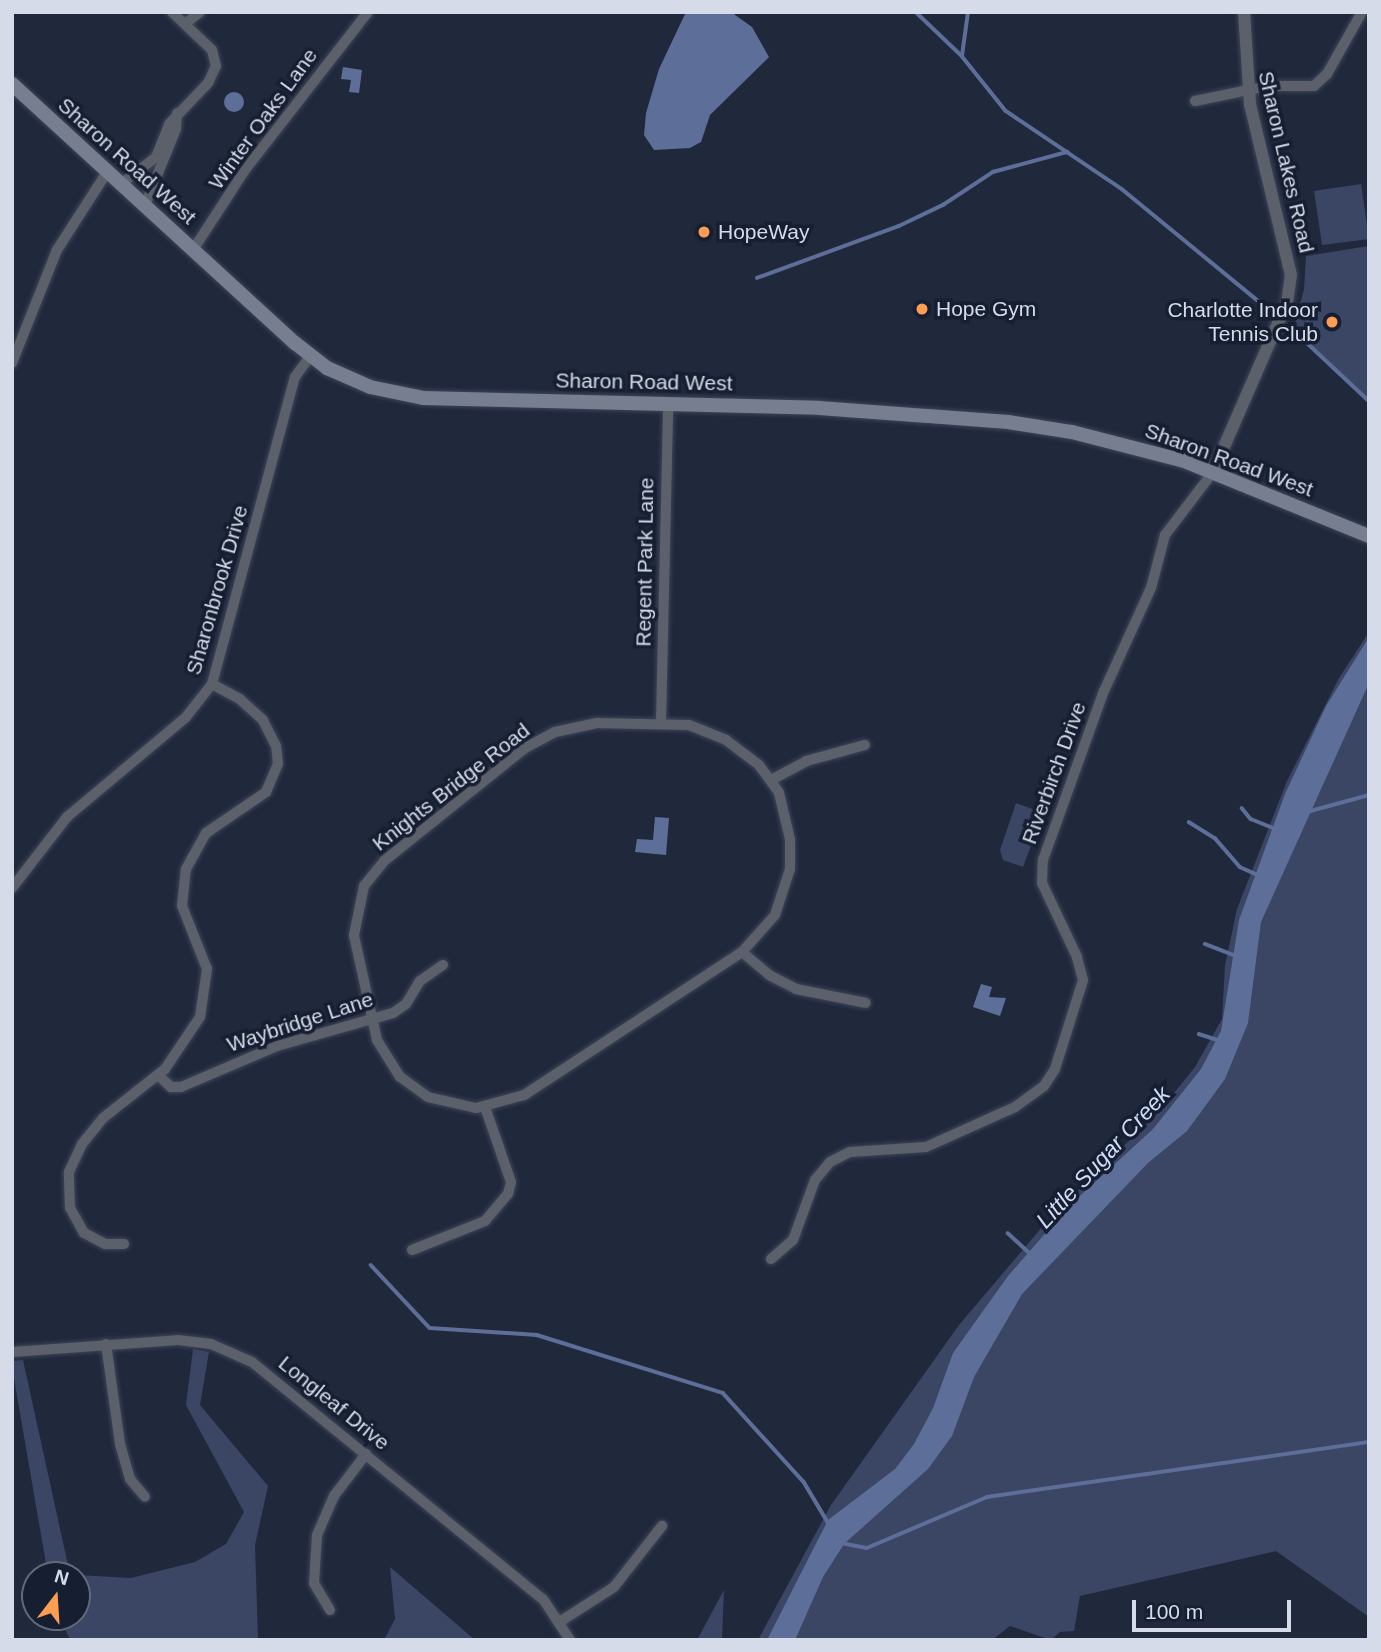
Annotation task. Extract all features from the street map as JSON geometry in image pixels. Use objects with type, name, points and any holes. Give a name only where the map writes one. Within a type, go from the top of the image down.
[{"type":"main road","name":"Sharon Road West","points":[[12,85],[311,355],[346,378],[423,398],[819,408],[1008,422],[1121,443],[1213,472],[1369,536]]},
{"type":"street","points":[[145,205],[158,161],[177,113],[208,83],[216,65],[212,50],[172,12]]},
{"type":"street","points":[[185,24],[200,12]]},
{"type":"street","name":"Winter Oaks Lane","points":[[193,250],[245,170],[368,12]]},
{"type":"street","name":"Sharon Lakes Road","points":[[1213,472],[1290,290],[1290,261],[1248,90],[1244,12]]},
{"type":"street","points":[[1195,101],[1248,90],[1321,82],[1362,12]]},
{"type":"street","points":[[121,184],[158,161]]},
{"type":"street","points":[[12,363],[57,250],[107,172]]},
{"type":"street","name":"Sharonbrook Drive","points":[[12,888],[67,817],[186,717],[212,684],[295,377],[311,355]]},
{"type":"street","name":"Regent Park Lane","points":[[661,722],[668,404]]},
{"type":"street","name":"Riverbirch Drive","points":[[771,1259],[793,1240],[815,1180],[838,1157],[868,1150],[900,1152],[926,1147],[1015,1107],[1044,1086],[1055,1069],[1083,980],[1077,957],[1042,883],[1043,860],[1104,691],[1151,588],[1165,535],[1213,472]]},
{"type":"street","points":[[124,1244],[105,1244],[83,1233],[70,1208],[69,1172],[82,1144],[103,1118],[158,1075],[193,1031],[207,994],[204,958],[182,906],[186,869],[206,832],[265,792],[278,764],[276,746],[263,720],[240,699],[212,684]]},
{"type":"street","name":"Knights Bridge Road","points":[[661,722],[689,725],[726,740],[771,780],[787,818],[790,869],[775,915],[742,952],[524,1095],[485,1107],[441,1102],[413,1088],[389,1064],[372,1018],[355,918],[364,886],[384,861],[538,740],[597,723],[661,722]]},
{"type":"street","points":[[771,780],[806,761],[865,745]]},
{"type":"street","points":[[742,952],[769,975],[796,989],[866,1003]]},
{"type":"street","name":"Waybridge Lane","points":[[158,1075],[171,1087],[181,1087],[276,1046],[372,1018],[406,1004],[420,981],[443,965]]},
{"type":"street","points":[[412,1251],[485,1221],[508,1194],[511,1182],[485,1107]]},
{"type":"street","name":"Longleaf Drive","points":[[12,1352],[194,1340],[232,1352],[270,1375],[543,1599],[561,1621],[569,1640]]},
{"type":"street","points":[[106,1344],[120,1444],[130,1479],[145,1497]]},
{"type":"street","points":[[330,1610],[314,1583],[317,1535],[334,1496],[366,1454]]},
{"type":"street","points":[[561,1621],[622,1579],[662,1526]]},
{"type":"shaded area","points":[[686,12],[731,12],[752,27],[769,57],[710,115],[701,142],[690,148],[654,150],[644,135],[646,113],[659,69]]},
{"type":"shaded area","points":[[343,67],[362,70],[359,93],[349,92],[351,80],[341,79]]},
{"type":"shaded area","points":[[234,92],[241,95],[244,102],[241,109],[234,112],[227,109],[224,102],[227,95]]},
{"type":"shaded area","points":[[1361,184],[1369,239],[1322,245],[1314,191]]},
{"type":"shaded area","name":"Charlotte Indoor Tennis Club","points":[[1369,246],[1369,404],[1294,328],[1304,289],[1306,256]]},
{"type":"shaded area","points":[[1369,632],[1369,1617],[1276,1551],[1080,1596],[1074,1631],[1060,1632],[1051,1640],[1010,1626],[992,1640],[758,1640],[831,1505],[959,1325],[1054,1213],[1158,1113],[1195,1067],[1222,1019],[1225,965],[1237,909],[1287,781],[1339,678]]},
{"type":"shaded area","points":[[1369,637],[1369,683],[1261,922],[1248,1023],[1225,1079],[1187,1131],[1148,1163],[1022,1294],[974,1377],[952,1436],[928,1469],[844,1544],[823,1577],[795,1640],[767,1640],[828,1520],[895,1469],[914,1444],[933,1408],[953,1353],[1008,1276],[1070,1205],[1153,1129],[1201,1069],[1221,1031],[1239,920],[1285,794],[1326,706]]},
{"type":"shaded area","points":[[1016,803],[1043,813],[1023,867],[1003,860],[1000,850]]},
{"type":"shaded area","points":[[655,817],[669,818],[666,855],[635,852],[637,839],[653,840]]},
{"type":"shaded area","points":[[981,984],[992,987],[989,997],[1006,998],[1000,1016],[973,1007]]},
{"type":"shaded area","points":[[193,1349],[209,1352],[200,1405],[268,1486],[255,1545],[258,1640],[70,1640],[66,1631],[91,1631],[91,1576],[131,1578],[195,1562],[226,1544],[244,1512],[186,1405]]},
{"type":"shaded area","points":[[23,1360],[67,1561],[46,1561],[12,1361]]},
{"type":"shaded area","points":[[390,1567],[475,1640],[384,1640],[395,1619]]},
{"type":"shaded area","points":[[724,1590],[722,1640],[697,1640]]},
{"type":"waterway","points":[[916,12],[962,56],[1006,111],[1122,189],[1262,304]]},
{"type":"waterway","points":[[962,56],[968,12]]},
{"type":"waterway","points":[[757,278],[899,226],[943,205],[993,172],[1067,152]]},
{"type":"waterway","points":[[1303,339],[1369,401]]},
{"type":"waterway","points":[[1307,812],[1369,795]]},
{"type":"waterway","points":[[1242,808],[1251,819],[1278,830]]},
{"type":"waterway","points":[[1189,822],[1215,838],[1240,867],[1258,875]]},
{"type":"waterway","points":[[1205,944],[1233,955]]},
{"type":"waterway","points":[[1199,1034],[1220,1041]]},
{"type":"waterway","points":[[1008,1233],[1032,1255]]},
{"type":"waterway","points":[[371,1265],[430,1328],[537,1335],[723,1393],[804,1482],[829,1524]]},
{"type":"waterway","points":[[841,1543],[867,1548],[987,1497],[1369,1442]]},
{"type":"place","name":"HopeWay","points":[[704,232]]},
{"type":"place","name":"Hope Gym","points":[[922,309]]},
{"type":"place","name":"Charlotte Indoor Tennis Club","points":[[1332,322]]},
{"type":"water label","name":"Little Sugar Creek","points":[[1103,1157]]}]
